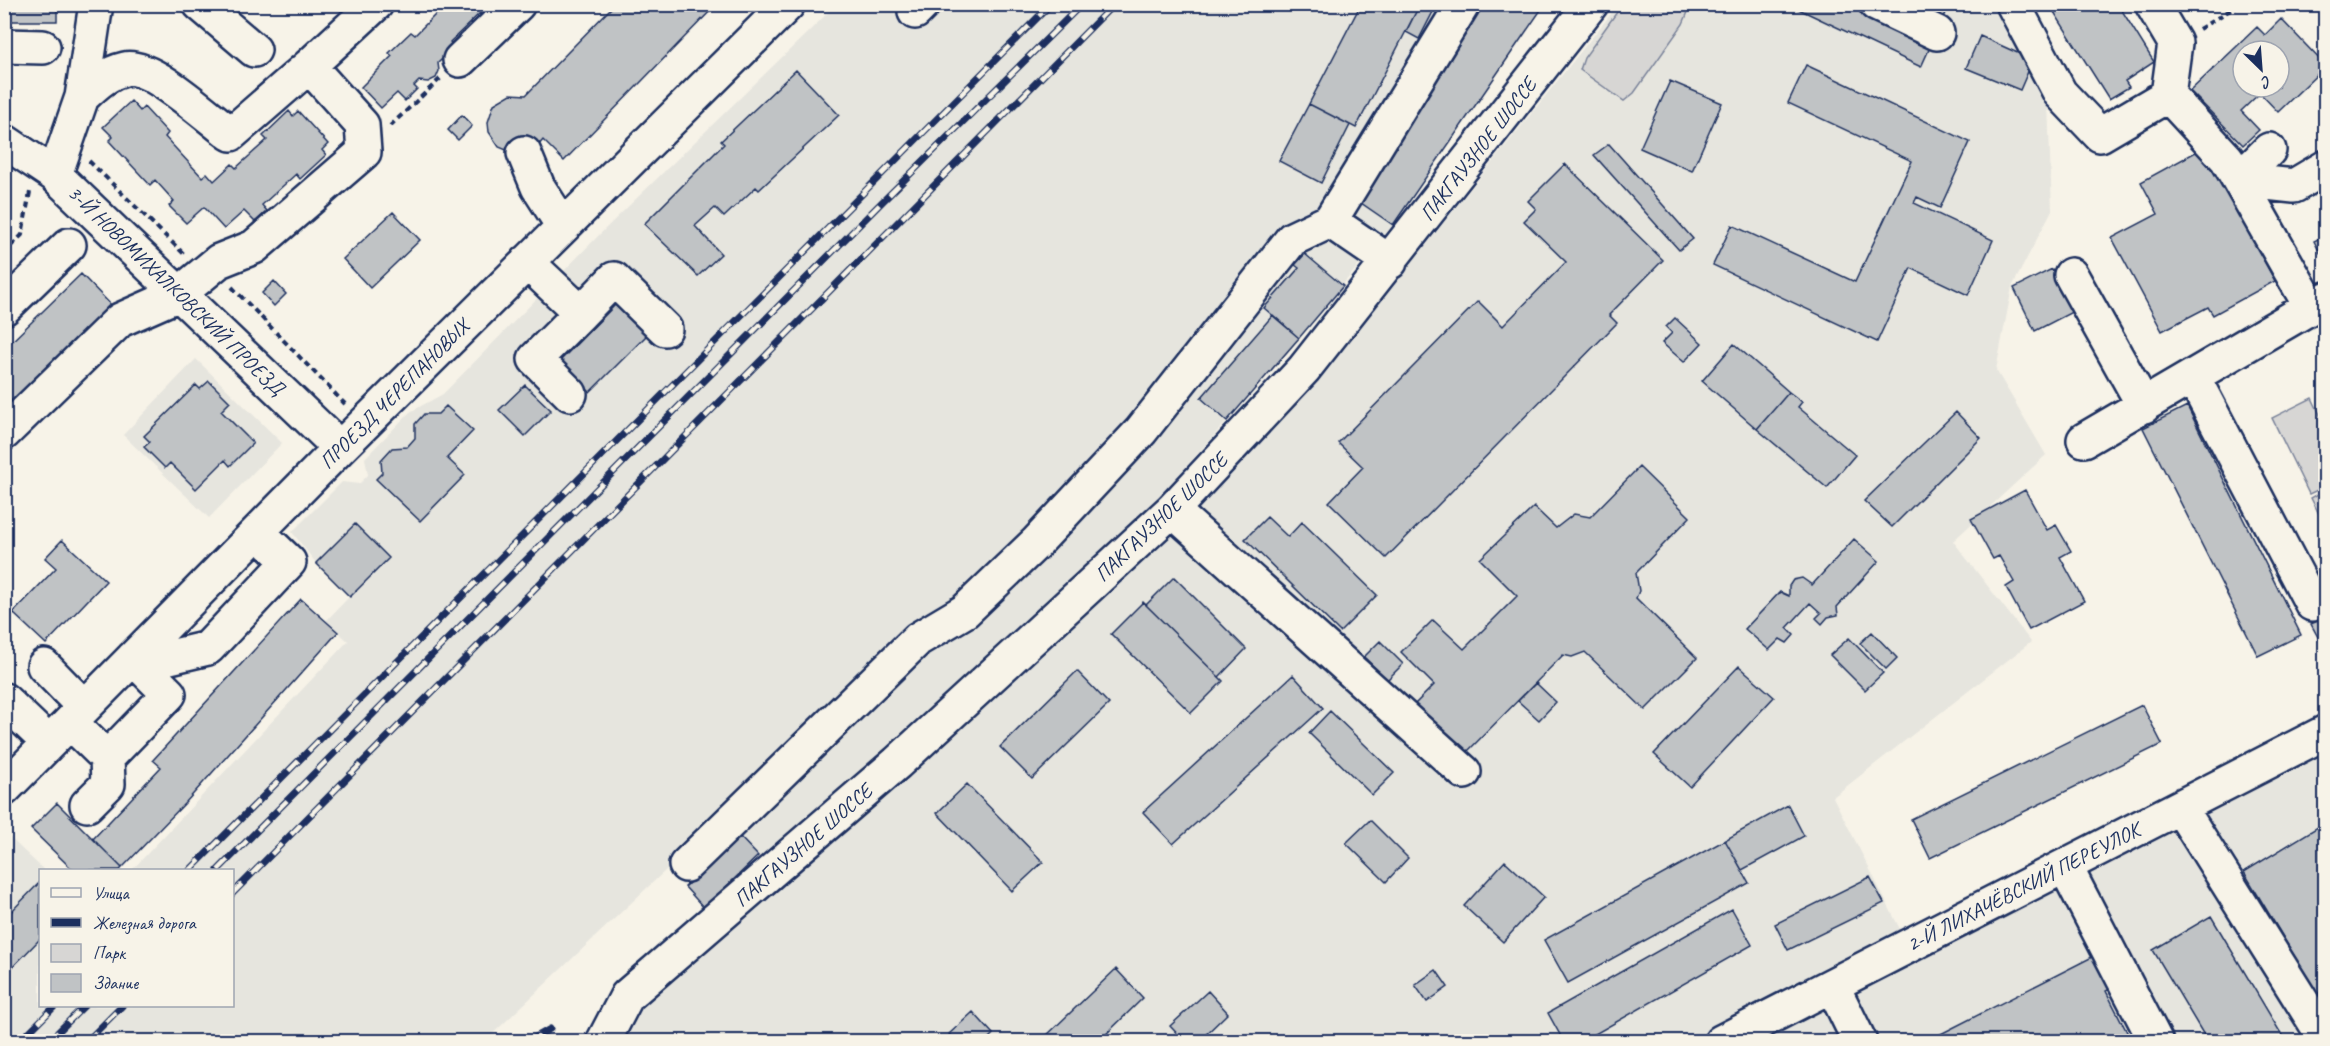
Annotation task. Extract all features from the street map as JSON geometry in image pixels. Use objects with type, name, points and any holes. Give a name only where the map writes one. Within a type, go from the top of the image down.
[{"type":"street","points":[[42,184],[82,97],[96,4]]},
{"type":"street","points":[[200,4],[254,50]]},
{"type":"street","points":[[82,97],[104,78],[127,68],[154,75],[231,134],[376,4]]},
{"type":"street","points":[[460,60],[518,4]]},
{"type":"street","name":"ПРОЕЗД ЧЕРЕПАНОВЫХ","points":[[4,789],[340,448],[788,4]]},
{"type":"street","points":[[686,864],[918,639],[965,611],[1036,543],[1141,431],[1292,239],[1330,221],[1462,4]]},
{"type":"street","name":"ПАКГАУЗНОЕ ШОССЕ","points":[[603,1041],[627,996],[897,763],[1172,510],[1304,369],[1591,4]]},
{"type":"street","points":[[1876,4],[1937,33]]},
{"type":"street","points":[[2013,4],[2060,93],[2100,135],[2168,94]]},
{"type":"street","points":[[2152,4],[2175,43],[2168,94]]},
{"type":"street","points":[[4,46],[43,47]]},
{"type":"street","points":[[4,433],[120,320],[191,284],[219,261],[254,247],[364,152],[362,125],[309,66]]},
{"type":"street","points":[[2084,440],[2318,303],[2227,159],[2168,94]]},
{"type":"street","name":"3-Й НОВОМИХАЛКОВСКИЙ ПРОЕЗД","points":[[4,141],[42,184],[191,284],[340,448]]},
{"type":"street","points":[[2239,180],[2270,150]]},
{"type":"street","points":[[524,153],[538,187],[563,226]]},
{"type":"street","points":[[2239,180],[2294,186],[2325,167]]},
{"type":"street","points":[[1330,221],[1390,262]]},
{"type":"street","points":[[4,308],[69,245]]},
{"type":"street","points":[[527,262],[581,313]]},
{"type":"street","points":[[2070,275],[2144,406]]},
{"type":"street","points":[[570,394],[535,359],[614,279],[665,329]]},
{"type":"street","points":[[2193,377],[2312,604],[2325,598]]},
{"type":"street","points":[[1172,510],[1464,772]]},
{"type":"street","points":[[142,649],[170,657],[208,648],[289,562],[258,531]]},
{"type":"street","points":[[106,758],[169,694],[142,649]]},
{"type":"street","points":[[44,666],[68,724]]},
{"type":"street","points":[[4,700],[68,724],[106,758],[108,784],[87,805]]},
{"type":"street","name":"2-Й ЛИХАЧЁВСКИЙ ПЕРЕУЛОК","points":[[1721,1041],[2325,732]]},
{"type":"street","points":[[2180,807],[2323,1031]]},
{"type":"street","points":[[2065,866],[2156,1041]]},
{"type":"street","points":[[1832,985],[1860,1041]]},
{"type":"path","points":[[2175,43],[2240,4]]},
{"type":"path","points":[[364,152],[460,60]]},
{"type":"path","points":[[82,154],[191,284],[234,288],[346,405],[354,400]]},
{"type":"path","points":[[4,253],[22,235],[42,184]]},
{"type":"shaded area","points":[[836,5],[1545,5],[1393,225],[1227,421],[1154,502],[777,849],[758,856],[704,908],[667,869],[485,1041],[5,1041],[4,832],[43,869],[39,869],[39,1007],[234,1007],[234,869],[133,869],[348,641],[326,621],[349,597],[316,563],[292,532],[342,482],[359,484],[368,475],[365,458],[410,412],[443,394],[605,229]]},
{"type":"shaded area","points":[[1618,5],[2002,5],[2047,76],[2052,210],[2012,287],[1996,370],[2046,455],[1953,541],[2031,642],[1833,797],[1903,935],[1693,1041],[570,1042],[601,1038],[1169,528],[1313,386]]},
{"type":"shaded area","points":[[196,359],[282,443],[209,518],[123,435]]},
{"type":"shaded area","points":[[2325,754],[2325,1041],[1760,1041]]},
{"type":"green space","points":[[1622,5],[1678,5],[1688,12],[1683,24],[1634,93],[1624,101],[1580,70],[1584,58]]},
{"type":"green space","points":[[2312,398],[2325,425],[2326,486],[2309,494],[2272,418]]},
{"type":"green space","points":[[2325,490],[2325,526],[2311,498]]},
{"type":"building","points":[[4,4],[57,4],[57,21],[4,21]]},
{"type":"building","points":[[446,4],[499,4],[488,21],[480,13],[450,42],[458,49],[447,60],[444,57],[438,63],[439,71],[436,78],[428,82],[419,81],[414,86],[417,89],[405,101],[397,93],[381,108],[361,87],[392,56],[389,53],[411,32],[415,35]]},
{"type":"building","points":[[615,4],[717,4],[564,161],[543,140],[537,147],[516,154],[499,147],[489,132],[488,122],[494,104],[511,94],[526,95]]},
{"type":"building","points":[[1361,4],[1420,4],[1356,128],[1309,104]]},
{"type":"building","points":[[1420,4],[1437,4],[1419,39],[1406,32]]},
{"type":"building","points":[[1483,4],[1545,4],[1393,225],[1351,196]]},
{"type":"building","points":[[1788,4],[1845,4],[1931,45],[1921,67]]},
{"type":"building","points":[[1901,4],[1950,4],[1941,24]]},
{"type":"building","points":[[2049,4],[2118,4],[2154,62],[2125,81],[2129,87],[2109,99]]},
{"type":"building","points":[[2281,19],[2326,66],[2278,112],[2266,99],[2291,99],[2291,39],[2244,39],[2257,27],[2265,35]]},
{"type":"building","points":[[1980,36],[2033,60],[2020,90],[1966,68]]},
{"type":"building","points":[[2231,52],[2231,99],[2254,99],[2241,111],[2259,130],[2243,145],[2190,91]]},
{"type":"building","points":[[1806,65],[1970,142],[1940,208],[1917,197],[1914,203],[1993,240],[1968,295],[1911,268],[1877,342],[1713,265],[1732,225],[1855,282],[1912,161],[1788,103]]},
{"type":"building","points":[[796,70],[839,115],[759,190],[756,187],[724,217],[715,208],[695,226],[721,254],[698,276],[644,224],[724,144],[721,141]]},
{"type":"building","points":[[1670,81],[1722,103],[1692,171],[1640,148]]},
{"type":"building","points":[[131,101],[140,111],[144,107],[168,133],[165,137],[202,177],[207,173],[214,181],[232,164],[236,168],[267,140],[263,136],[289,111],[293,116],[298,111],[328,144],[322,150],[326,155],[300,179],[296,174],[262,205],[267,211],[255,222],[244,211],[224,229],[204,207],[186,223],[169,206],[174,201],[155,180],[150,185],[109,141],[113,137],[103,127]]},
{"type":"building","points":[[1309,104],[1350,125],[1321,183],[1279,161]]},
{"type":"building","points":[[462,115],[472,126],[458,140],[448,130]]},
{"type":"building","points":[[1609,144],[1693,239],[1679,250],[1594,155]]},
{"type":"building","points":[[2203,148],[2275,281],[2213,315],[2208,307],[2162,331],[2112,238],[2158,214],[2141,182]]},
{"type":"building","points":[[1565,164],[1663,260],[1609,315],[1617,323],[1386,558],[1329,502],[1363,467],[1338,443],[1478,301],[1503,326],[1566,262],[1524,221],[1536,209],[1528,201]]},
{"type":"building","points":[[393,212],[420,240],[370,288],[343,259]]},
{"type":"building","points":[[2326,235],[2326,259],[2324,260],[2314,241]]},
{"type":"building","points":[[1305,254],[1343,286],[1299,338],[1264,308],[1299,268],[1295,265]]},
{"type":"building","points":[[2052,269],[2072,312],[2035,331],[2014,288]]},
{"type":"building","points":[[81,274],[115,309],[15,406],[4,395],[4,349]]},
{"type":"building","points":[[274,281],[286,294],[274,306],[262,293]]},
{"type":"building","points":[[619,301],[650,332],[590,392],[559,362]]},
{"type":"building","points":[[1273,315],[1299,338],[1227,421],[1201,398]]},
{"type":"building","points":[[1675,318],[1702,343],[1684,362],[1662,343],[1672,333],[1666,327]]},
{"type":"building","points":[[1734,344],[1789,392],[1757,429],[1702,381]]},
{"type":"building","points":[[209,381],[230,402],[221,411],[253,443],[230,466],[225,460],[196,489],[170,463],[165,468],[144,447],[150,442],[144,436],[196,385],[200,389]]},
{"type":"building","points":[[525,385],[551,410],[525,436],[499,410]]},
{"type":"building","points":[[1789,392],[1802,402],[1798,407],[1855,455],[1827,488],[1757,429]]},
{"type":"building","points":[[4,395],[15,406],[4,416]]},
{"type":"building","points":[[446,406],[473,431],[447,458],[465,475],[420,521],[376,479],[382,473],[381,460],[392,448],[407,447],[415,438],[415,424],[424,414],[438,414]]},
{"type":"building","points":[[2187,406],[2301,635],[2258,656],[2143,428]]},
{"type":"building","points":[[1956,412],[1981,438],[1892,527],[1864,501]]},
{"type":"building","points":[[1639,467],[1690,517],[1636,573],[1639,591],[1636,598],[1697,658],[1645,710],[1585,652],[1572,657],[1563,655],[1464,755],[1413,706],[1434,685],[1401,652],[1433,620],[1464,649],[1517,596],[1480,559],[1534,507],[1556,528],[1574,514],[1590,517]]},
{"type":"building","points":[[2025,490],[2047,530],[2056,525],[2071,551],[2060,557],[2084,601],[2029,630],[2006,587],[2014,582],[1999,556],[1993,559],[1971,519]]},
{"type":"building","points":[[1267,517],[1288,537],[1302,522],[1377,595],[1340,632],[1245,539]]},
{"type":"building","points":[[355,524],[389,558],[350,597],[316,563]]},
{"type":"building","points":[[1854,539],[1879,561],[1837,607],[1838,615],[1828,617],[1822,624],[1816,618],[1821,613],[1810,603],[1787,628],[1794,635],[1787,643],[1780,639],[1769,650],[1745,629],[1780,592],[1789,596],[1789,586],[1793,580],[1802,578],[1812,585]]},
{"type":"building","points":[[62,540],[106,581],[46,644],[13,613],[56,568],[45,558]]},
{"type":"building","points":[[1174,577],[1246,649],[1219,677],[1146,605]]},
{"type":"building","points":[[301,599],[338,632],[186,802],[122,868],[93,839],[161,767],[153,760]]},
{"type":"building","points":[[1143,602],[1223,681],[1191,713],[1111,634]]},
{"type":"building","points":[[2326,617],[2326,652],[2311,624]]},
{"type":"building","points":[[1872,632],[1897,658],[1886,669],[1860,643]]},
{"type":"building","points":[[1849,638],[1883,673],[1865,690],[1830,655]]},
{"type":"building","points":[[1380,641],[1403,664],[1387,680],[1364,657]]},
{"type":"building","points":[[1739,666],[1774,697],[1690,787],[1654,754]]},
{"type":"building","points":[[1077,671],[1109,704],[1032,779],[1000,747]]},
{"type":"building","points":[[1293,675],[1323,708],[1173,844],[1143,812]]},
{"type":"building","points":[[1536,683],[1556,702],[1539,720],[1518,701]]},
{"type":"building","points":[[2142,705],[2162,744],[1930,858],[1911,819]]},
{"type":"building","points":[[1330,711],[1394,773],[1372,795],[1309,733]]},
{"type":"building","points":[[967,784],[1043,862],[1012,891],[937,813]]},
{"type":"building","points":[[57,803],[122,868],[72,869],[31,829]]},
{"type":"building","points":[[1788,805],[1804,836],[1742,870],[1725,840]]},
{"type":"building","points":[[1370,820],[1408,858],[1386,882],[1346,843]]},
{"type":"building","points":[[2326,822],[2326,988],[2317,994],[2244,872]]},
{"type":"building","points":[[739,836],[758,856],[704,908],[685,887]]},
{"type":"building","points":[[1725,840],[1749,883],[1568,983],[1544,940]]},
{"type":"building","points":[[1505,861],[1544,897],[1503,942],[1464,906]]},
{"type":"building","points":[[1870,877],[1884,903],[1788,950],[1775,924]]},
{"type":"building","points":[[39,883],[39,940],[4,976],[4,919]]},
{"type":"building","points":[[1732,909],[1752,945],[1581,1042],[1564,1042],[1548,1013]]},
{"type":"building","points":[[2211,916],[2286,1042],[2208,1042],[2153,950]]},
{"type":"building","points":[[2100,953],[2116,986],[2106,991],[2132,1042],[1925,1042]]},
{"type":"building","points":[[1116,969],[1143,998],[1098,1042],[1049,1042],[1045,1037]]},
{"type":"building","points":[[1436,970],[1448,987],[1427,1002],[1415,985]]},
{"type":"building","points":[[1208,991],[1228,1013],[1198,1042],[1185,1042],[1170,1026]]},
{"type":"building","points":[[973,1012],[993,1034],[985,1042],[956,1042],[949,1034]]},
{"type":"railway","points":[[191,869],[1051,4]]},
{"type":"railway","points":[[219,869],[1082,4]]},
{"type":"railway","points":[[234,892],[1114,4]]},
{"type":"railway","points":[[19,1042],[54,1007]]},
{"type":"railway","points":[[48,1042],[83,1007]]},
{"type":"railway","points":[[86,1042],[121,1007]]},
{"type":"railway","points":[[527,1042],[550,1029]]}]
